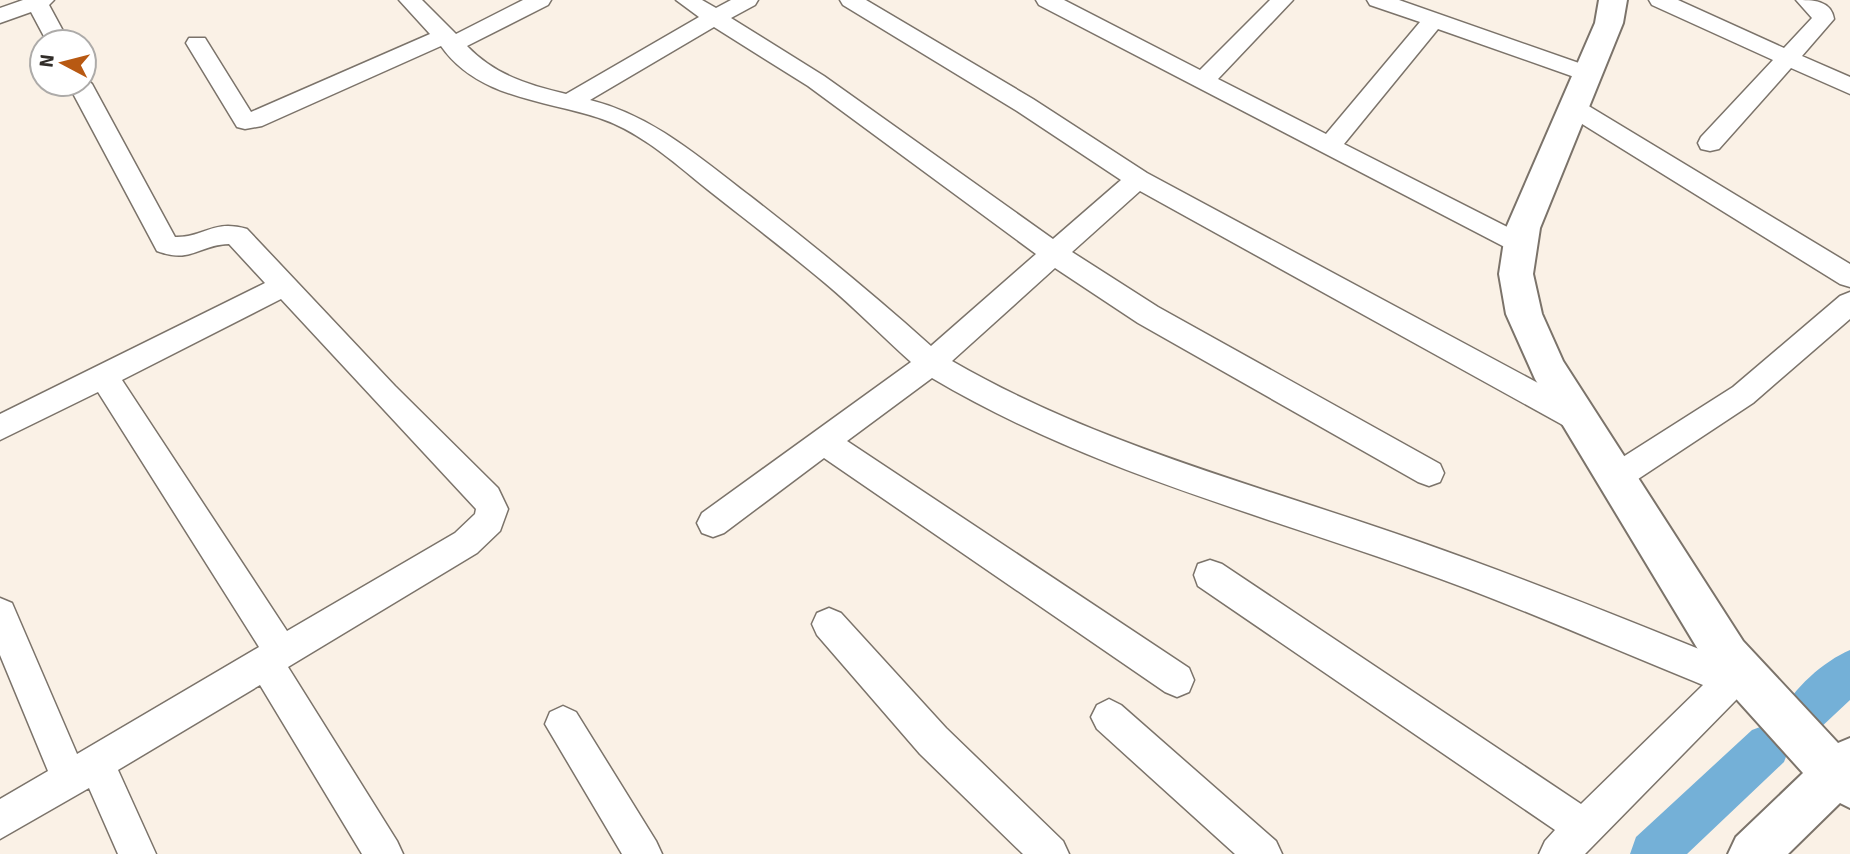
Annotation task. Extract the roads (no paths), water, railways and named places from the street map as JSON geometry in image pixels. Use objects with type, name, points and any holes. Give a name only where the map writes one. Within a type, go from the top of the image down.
[{"type":"street","points":[[410,0],[468,60],[496,80],[518,90],[610,113],[633,123],[683,157],[835,276],[931,363],[989,397],[1048,425],[1202,485],[1419,556],[1744,685]]},
{"type":"street","points":[[197,43],[245,121],[254,120],[540,0]]},
{"type":"street","points":[[687,0],[859,110],[1053,253],[1148,315],[1429,473]]},
{"type":"street","points":[[570,103],[747,0]]},
{"type":"street","points":[[851,0],[1025,105],[1138,179],[1580,420]]},
{"type":"street","points":[[1047,0],[1520,245]]},
{"type":"street","points":[[1203,81],[1282,0]]},
{"type":"street","points":[[1378,0],[1434,20],[1581,91],[1850,276]]},
{"type":"street","points":[[1613,0],[1609,23],[1523,228],[1516,274],[1524,314],[1548,368],[1744,685],[1845,774],[1753,854]]},
{"type":"street","points":[[1660,0],[1850,86]]},
{"type":"street","points":[[1710,143],[1823,19],[1822,12],[1807,0]]},
{"type":"street","points":[[0,16],[38,1],[51,28]]},
{"type":"street","points":[[1329,146],[1434,20]]},
{"type":"street","points":[[0,820],[466,543],[483,529],[492,509],[487,498],[238,236],[231,233],[214,236],[181,248],[166,244],[88,98]]},
{"type":"street","points":[[713,523],[931,363],[1138,179]]},
{"type":"street","points":[[0,428],[283,286]]},
{"type":"street","points":[[1615,478],[1743,395],[1850,303]]},
{"type":"street","points":[[103,376],[274,657],[384,854]]},
{"type":"street","points":[[824,442],[1177,680]]},
{"type":"street","points":[[1210,575],[1584,828]]},
{"type":"street","points":[[0,614],[83,771],[137,854]]},
{"type":"street","points":[[830,624],[933,741],[1050,854]]},
{"type":"street","points":[[1558,854],[1744,685]]},
{"type":"street","points":[[1109,717],[1263,854]]},
{"type":"street","points":[[563,724],[643,854]]},
{"type":"waterway","points":[[1803,715],[1850,671]]},
{"type":"waterway","points":[[1653,854],[1768,746]]}]
